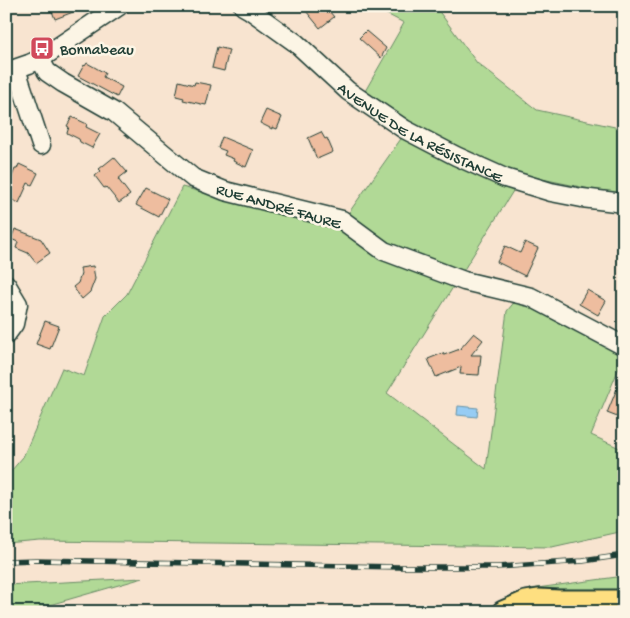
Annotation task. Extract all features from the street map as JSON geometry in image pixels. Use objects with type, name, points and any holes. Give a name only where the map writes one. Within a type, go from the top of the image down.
[{"type":"main road","points":[[503,612],[526,602],[538,600],[624,601]]},
{"type":"main road","points":[[551,612],[624,610]]},
{"type":"street","points":[[41,145],[11,70],[40,59],[119,6]]},
{"type":"street","name":"AVENUE DE LA RÉSISTANCE","points":[[243,6],[296,44],[348,91],[404,129],[456,156],[505,178],[551,192],[624,203]]},
{"type":"street","name":"RUE ANDRÉ FAURE","points":[[40,59],[48,72],[63,83],[114,112],[193,178],[225,191],[342,220],[384,251],[464,281],[531,297],[624,346]]},
{"type":"street","points":[[6,284],[18,304],[14,324],[6,335]]},
{"type":"green space","points":[[371,6],[435,6],[477,63],[537,110],[624,129],[624,196],[523,175],[387,393],[486,469],[507,311],[516,300],[624,356],[591,435],[624,450],[624,531],[552,547],[40,541],[6,544],[6,477],[23,457],[62,368],[84,376],[105,316],[127,294],[182,187],[338,228],[410,126],[364,93],[404,23]]},
{"type":"green space","points":[[624,576],[624,590],[530,589]]},
{"type":"green space","points":[[143,578],[25,612],[6,612],[6,585]]},
{"type":"water","points":[[458,406],[478,408],[477,417],[457,415]]},
{"type":"building","points":[[50,6],[86,6],[86,7],[55,19]]},
{"type":"building","points":[[312,6],[325,6],[334,17],[320,28],[306,11]]},
{"type":"building","points":[[366,31],[386,48],[381,58],[359,38]]},
{"type":"building","points":[[217,47],[229,50],[224,71],[212,68]]},
{"type":"building","points":[[87,63],[105,73],[103,77],[122,87],[117,97],[78,76]]},
{"type":"building","points":[[179,81],[194,85],[195,82],[211,85],[206,105],[183,100],[184,98],[176,96]]},
{"type":"building","points":[[266,110],[282,117],[277,129],[272,127],[272,129],[260,123]]},
{"type":"building","points":[[72,117],[87,124],[86,127],[100,134],[92,148],[67,133],[69,127],[67,126]]},
{"type":"building","points":[[321,132],[325,139],[327,138],[333,152],[317,159],[308,138]]},
{"type":"building","points":[[222,137],[253,150],[246,167],[224,155],[226,151],[218,148]]},
{"type":"building","points":[[114,157],[127,172],[118,179],[130,195],[119,203],[95,176],[101,171],[99,169]]},
{"type":"building","points":[[19,164],[38,173],[32,185],[28,183],[19,203],[6,197],[6,176],[11,179]]},
{"type":"building","points":[[146,188],[168,199],[159,217],[136,205]]},
{"type":"building","points":[[15,229],[41,239],[50,253],[36,263],[28,253],[16,248],[18,242],[11,239]]},
{"type":"building","points":[[525,242],[538,248],[525,276],[497,262],[505,246],[520,253]]},
{"type":"building","points":[[93,266],[95,279],[90,292],[82,299],[73,287],[78,283],[81,274],[80,268]]},
{"type":"building","points":[[587,290],[606,301],[598,315],[579,304]]},
{"type":"building","points":[[45,321],[59,326],[50,349],[36,344]]},
{"type":"building","points":[[474,333],[483,340],[471,355],[481,355],[479,375],[460,374],[461,367],[436,377],[428,359],[460,349]]},
{"type":"building","points":[[623,374],[624,410],[620,418],[607,413]]},
{"type":"railway","points":[[6,561],[497,567],[583,561],[624,555]]},
{"type":"place","name":"Bonnabeau","points":[[42,48]]}]
